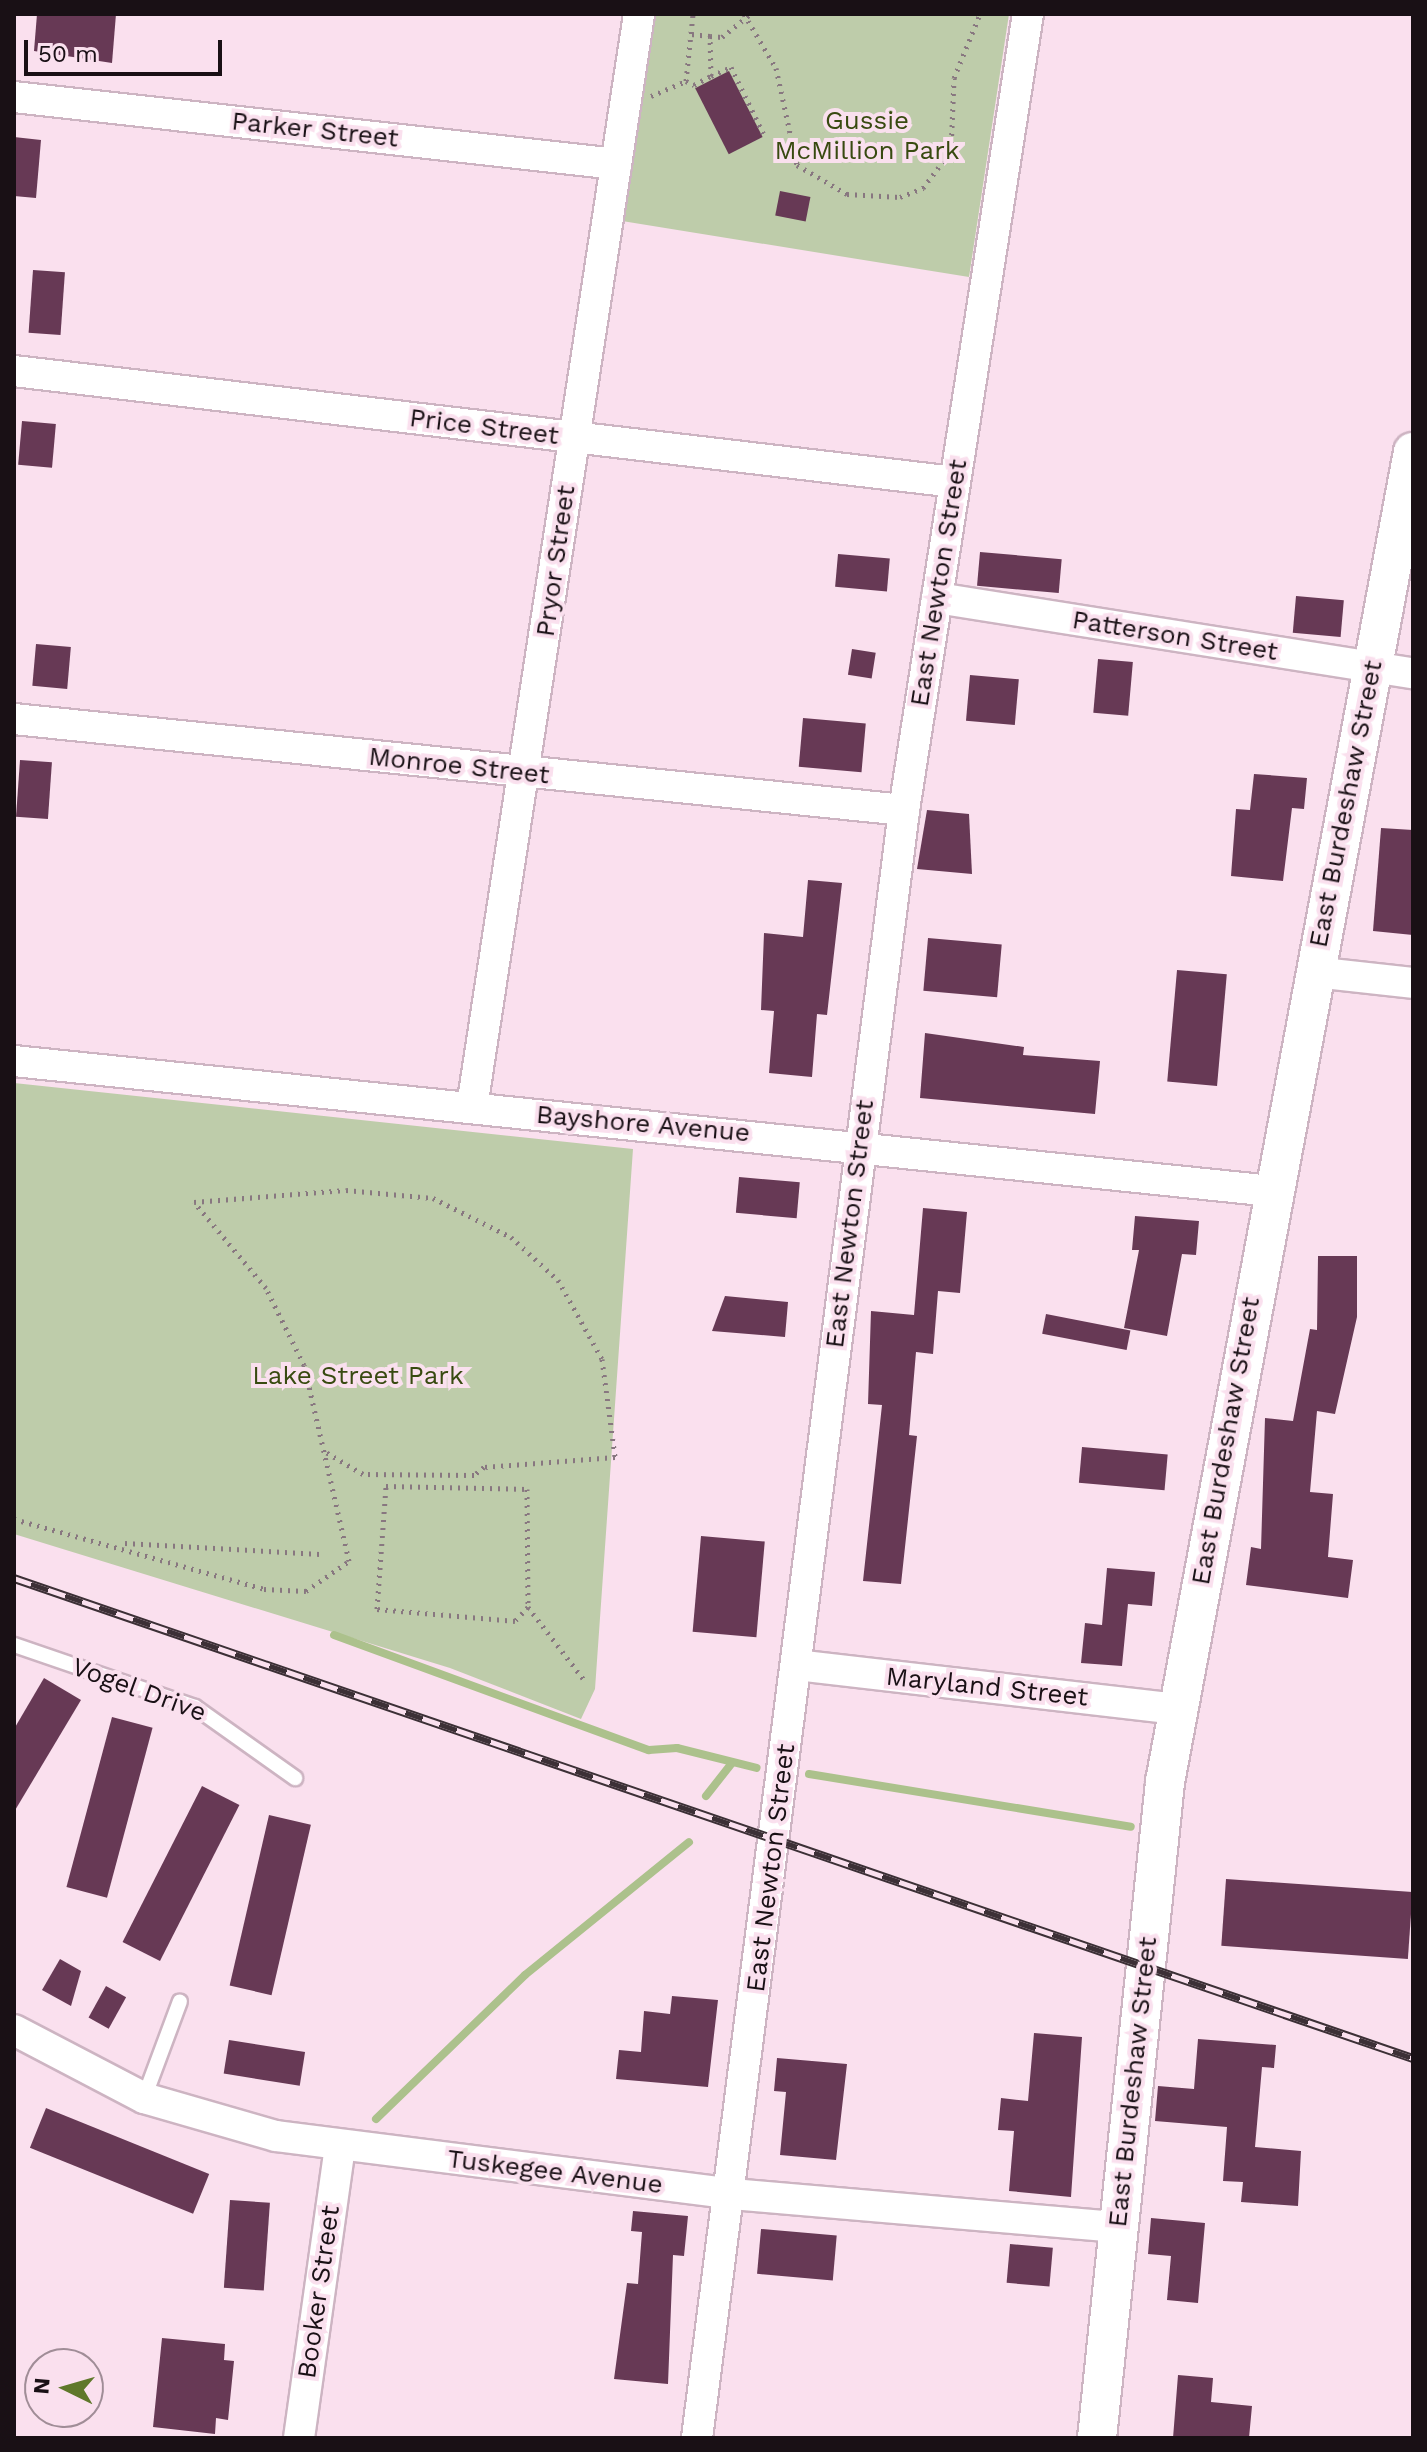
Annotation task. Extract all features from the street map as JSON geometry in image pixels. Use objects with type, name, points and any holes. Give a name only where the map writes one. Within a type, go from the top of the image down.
[{"type":"street","name":"Pryor Street","points":[[472,1107],[639,14]]},
{"type":"street","name":"East Newton Street","points":[[697,2438],[732,2194],[859,1144],[904,810],[1028,14]]},
{"type":"street","name":"Parker Street","points":[[14,97],[616,164]]},
{"type":"street","name":"Price Street","points":[[14,371],[954,482]]},
{"type":"street","name":"East Burdeshaw Street","points":[[1097,2438],[1177,1709],[1271,1191],[1413,452]]},
{"type":"street","name":"Patterson Street","points":[[937,598],[1413,673]]},
{"type":"street","name":"Monroe Street","points":[[14,719],[904,810]]},
{"type":"street","points":[[1314,972],[1413,983]]},
{"type":"street","name":"Bayshore Avenue","points":[[14,1061],[859,1144],[1271,1191]]},
{"type":"street","name":"Maryland Street","points":[[797,1665],[1177,1709]]},
{"type":"street","name":"Tuskegee Avenue","points":[[14,2030],[144,2098],[218,2122],[340,2145],[732,2194],[1118,2227]]},
{"type":"street","name":"Booker Street","points":[[299,2438],[340,2145]]},
{"type":"lane","name":"Vogel Drive","points":[[14,1645],[195,1707],[295,1778]]},
{"type":"lane","points":[[144,2098],[180,2001]]},
{"type":"path","points":[[686,81],[693,14]]},
{"type":"path","points":[[691,34],[722,37],[746,15],[776,68],[797,165],[847,194],[900,197],[923,188],[951,151],[954,78],[980,14]]},
{"type":"path","points":[[710,36],[711,76]]},
{"type":"path","points":[[646,97],[686,81],[694,85],[731,67],[765,137]]},
{"type":"path","points":[[14,1519],[116,1543],[264,1589],[306,1591],[349,1561],[304,1365],[266,1288],[194,1202],[346,1190],[433,1198],[511,1237],[558,1280],[602,1359],[615,1457],[484,1467],[474,1475],[363,1474],[326,1452]]},
{"type":"path","points":[[528,1607],[515,1621],[377,1609],[386,1486],[527,1489],[528,1607],[585,1681]]},
{"type":"path","points":[[116,1543],[320,1554]]},
{"type":"green space","name":"Gussie McMillion Park","points":[[654,14],[1009,14],[969,277],[622,221]]},
{"type":"green space","name":"Lake Street Park","points":[[14,1083],[633,1149],[595,1689],[581,1719],[450,1668],[14,1534]]},
{"type":"building","points":[[37,14],[116,14],[112,63],[34,51]]},
{"type":"building","points":[[729,71],[763,137],[729,154],[695,88]]},
{"type":"building","points":[[14,137],[41,140],[36,198],[14,196]]},
{"type":"building","points":[[780,191],[810,197],[806,221],[775,216]]},
{"type":"building","points":[[33,270],[65,272],[61,335],[29,333]]},
{"type":"building","points":[[22,421],[56,424],[52,468],[18,465]]},
{"type":"building","points":[[980,552],[1062,559],[1059,593],[977,586]]},
{"type":"building","points":[[838,554],[890,559],[887,591],[835,587]]},
{"type":"building","points":[[1296,596],[1344,600],[1341,637],[1293,633]]},
{"type":"building","points":[[36,644],[71,647],[67,689],[32,686]]},
{"type":"building","points":[[852,649],[876,653],[872,678],[848,675]]},
{"type":"building","points":[[1098,659],[1133,662],[1128,716],[1093,713]]},
{"type":"building","points":[[970,675],[1019,679],[1015,725],[966,721]]},
{"type":"building","points":[[803,718],[866,723],[861,772],[799,767]]},
{"type":"building","points":[[20,760],[52,762],[48,819],[16,817]]},
{"type":"building","points":[[1254,774],[1307,778],[1304,809],[1292,808],[1283,881],[1231,876],[1236,809],[1250,810]]},
{"type":"building","points":[[927,810],[969,814],[972,874],[917,869]]},
{"type":"building","points":[[1381,828],[1413,830],[1413,935],[1373,931]]},
{"type":"building","points":[[808,880],[842,883],[827,1015],[817,1014],[812,1077],[769,1073],[774,1011],[761,1010],[764,933],[803,937]]},
{"type":"building","points":[[928,938],[1002,944],[997,997],[923,991]]},
{"type":"building","points":[[1177,970],[1227,974],[1217,1086],[1167,1082]]},
{"type":"building","points":[[925,1033],[1024,1047],[1023,1055],[1100,1061],[1095,1114],[920,1098]]},
{"type":"building","points":[[739,1177],[800,1182],[797,1218],[736,1213]]},
{"type":"building","points":[[923,1208],[967,1212],[960,1293],[938,1291],[933,1354],[916,1352],[909,1435],[917,1436],[901,1584],[863,1581],[882,1405],[868,1404],[871,1311],[914,1315]]},
{"type":"building","points":[[1135,1216],[1199,1221],[1196,1255],[1182,1254],[1167,1336],[1124,1328],[1139,1250],[1132,1250]]},
{"type":"building","points":[[1318,1256],[1357,1256],[1357,1317],[1335,1414],[1317,1411],[1310,1492],[1333,1494],[1328,1557],[1353,1560],[1348,1598],[1246,1585],[1251,1547],[1261,1549],[1265,1418],[1293,1421],[1310,1329],[1317,1330]]},
{"type":"building","points":[[725,1296],[788,1302],[785,1337],[712,1331]]},
{"type":"building","points":[[1046,1314],[1130,1330],[1127,1350],[1042,1334]]},
{"type":"building","points":[[1082,1447],[1168,1454],[1165,1490],[1079,1483]]},
{"type":"building","points":[[701,1536],[765,1542],[756,1637],[693,1632]]},
{"type":"building","points":[[1107,1568],[1155,1572],[1152,1606],[1128,1604],[1122,1666],[1081,1663],[1085,1623],[1102,1625]]},
{"type":"building","points":[[44,1678],[81,1700],[14,1812],[14,1729]]},
{"type":"building","points":[[112,1717],[153,1728],[107,1898],[66,1887]]},
{"type":"building","points":[[202,1786],[239,1805],[160,1961],[123,1942]]},
{"type":"building","points":[[269,1815],[311,1825],[272,1995],[230,1986]]},
{"type":"building","points":[[1226,1879],[1413,1892],[1408,1959],[1221,1946]]},
{"type":"building","points":[[60,1959],[81,1971],[71,2006],[42,1990]]},
{"type":"building","points":[[106,1986],[126,1997],[109,2029],[89,2017]]},
{"type":"building","points":[[672,1996],[718,2000],[708,2087],[616,2079],[619,2050],[641,2052],[644,2011],[670,2014]]},
{"type":"building","points":[[1034,2033],[1082,2037],[1071,2197],[1009,2191],[1014,2131],[998,2130],[1001,2098],[1028,2101]]},
{"type":"building","points":[[1198,2039],[1276,2045],[1274,2068],[1262,2067],[1255,2147],[1301,2151],[1298,2206],[1241,2202],[1243,2182],[1223,2181],[1227,2127],[1155,2121],[1158,2086],[1194,2089]]},
{"type":"building","points":[[229,2040],[305,2052],[300,2086],[224,2074]]},
{"type":"building","points":[[777,2058],[847,2064],[836,2160],[780,2155],[786,2092],[774,2091]]},
{"type":"building","points":[[46,2108],[209,2174],[193,2214],[30,2148]]},
{"type":"building","points":[[230,2200],[270,2203],[264,2291],[224,2288]]},
{"type":"building","points":[[633,2211],[688,2216],[684,2256],[673,2255],[668,2384],[614,2379],[627,2283],[638,2284],[642,2232],[631,2231]]},
{"type":"building","points":[[1151,2218],[1205,2223],[1198,2303],[1167,2300],[1171,2256],[1148,2254]]},
{"type":"building","points":[[761,2229],[837,2236],[833,2280],[757,2274]]},
{"type":"building","points":[[1010,2244],[1053,2248],[1049,2287],[1007,2283]]},
{"type":"building","points":[[162,2338],[225,2344],[224,2360],[234,2361],[228,2420],[216,2418],[215,2434],[153,2427]]},
{"type":"building","points":[[1178,2375],[1213,2378],[1211,2402],[1252,2406],[1249,2438],[1173,2438]]},
{"type":"waterway","points":[[334,1635],[649,1750],[677,1748],[757,1768]]},
{"type":"waterway","points":[[706,1796],[732,1763]]},
{"type":"waterway","points":[[809,1774],[1131,1827]]},
{"type":"waterway","points":[[376,2119],[525,1975],[689,1842]]},
{"type":"railway","points":[[14,1578],[1413,2058]]}]
